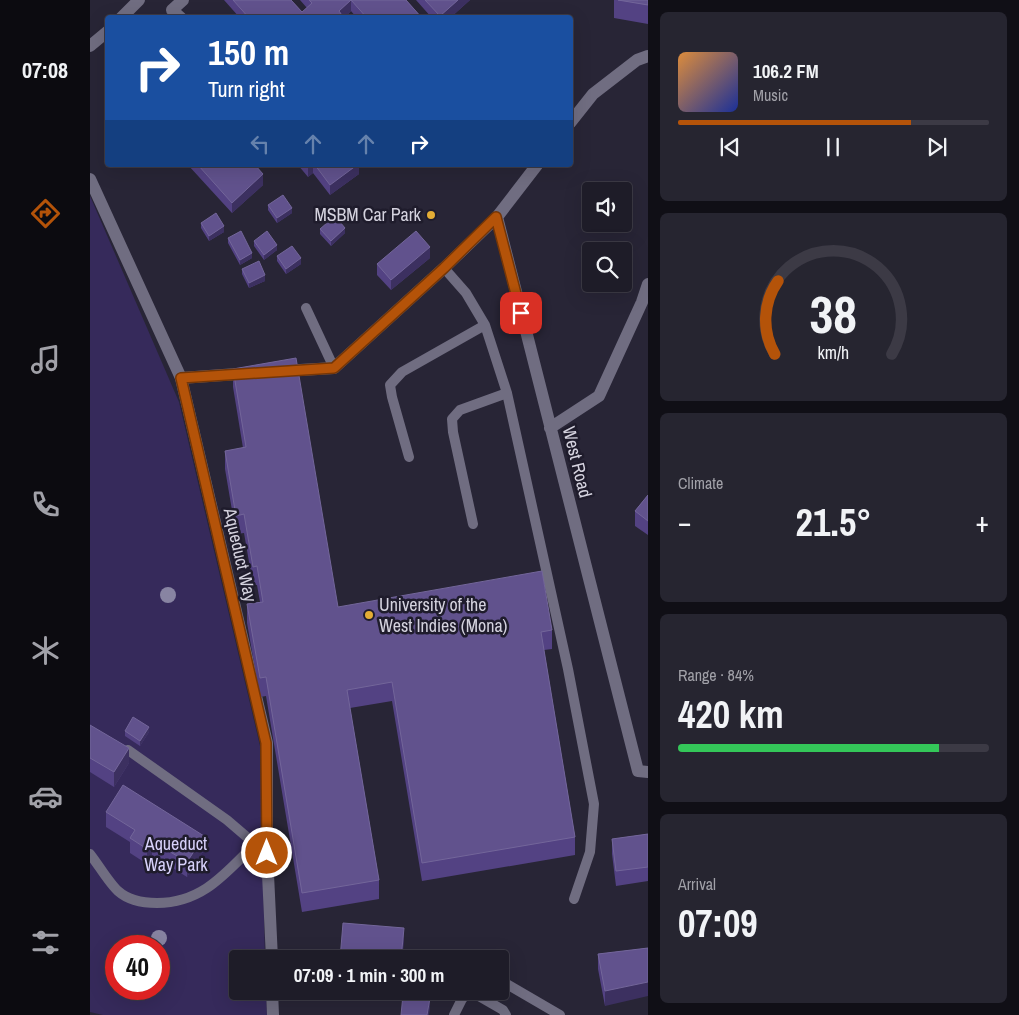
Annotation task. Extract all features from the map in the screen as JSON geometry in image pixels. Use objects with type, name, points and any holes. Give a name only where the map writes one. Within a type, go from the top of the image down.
[{"type":"street","points":[[124,15],[140,0]]},
{"type":"street","points":[[178,15],[172,10],[183,0]]},
{"type":"street","points":[[90,46],[105,34]]},
{"type":"street","points":[[573,119],[593,94],[637,60],[648,56]]},
{"type":"street","points":[[181,378],[334,368],[444,268],[496,217],[535,167]]},
{"type":"street","name":"Aqueduct Way","points":[[90,179],[181,378],[266,743],[267,853],[272,950]]},
{"type":"street","name":"West Road","points":[[496,217],[638,771],[648,772]]},
{"type":"street","points":[[550,428],[599,396],[642,302],[648,284]]},
{"type":"street","points":[[272,1000],[273,1015]]},
{"type":"lane","points":[[444,268],[466,293],[484,325],[507,393],[568,669],[594,804],[590,852],[574,899]]},
{"type":"lane","points":[[306,308],[334,368]]},
{"type":"lane","points":[[409,456],[390,385],[402,372],[484,325]]},
{"type":"lane","points":[[472,524],[452,420],[460,410],[507,393]]},
{"type":"lane","points":[[128,750],[227,820],[267,853]]},
{"type":"lane","points":[[90,854],[118,891],[143,904],[171,903],[196,896],[221,878],[255,844]]},
{"type":"lane","points":[[509,985],[560,1015]]},
{"type":"lane","points":[[454,1015],[462,999],[470,991],[502,1010],[506,1015]]},
{"type":"green space","name":"Aqueduct Way Park","points":[[90,196],[179,402],[260,746],[265,950],[229,950],[229,1000],[266,1000],[267,1015],[103,1015],[90,1012]]},
{"type":"building","points":[[233,0],[291,0],[302,12],[312,3],[309,0],[351,0],[339,11],[342,15],[246,15]]},
{"type":"building","points":[[351,0],[406,0],[419,15],[364,15]]},
{"type":"building","points":[[425,0],[458,0],[441,15]]},
{"type":"building","points":[[618,0],[648,0],[648,5]]},
{"type":"building","points":[[200,167],[257,167],[263,174],[232,203]]},
{"type":"building","points":[[316,167],[354,167],[330,185]]},
{"type":"building","points":[[283,195],[292,208],[277,218],[268,205]]},
{"type":"building","points":[[216,213],[224,226],[209,236],[201,223]]},
{"type":"building","points":[[335,216],[345,228],[331,241],[320,229]]},
{"type":"building","points":[[241,231],[252,253],[240,260],[228,238]]},
{"type":"building","points":[[267,231],[277,245],[264,255],[254,241]]},
{"type":"building","points":[[416,231],[430,247],[391,280],[377,264]]},
{"type":"building","points":[[292,246],[301,258],[286,269],[277,256]]},
{"type":"building","points":[[259,261],[265,275],[249,283],[242,269]]},
{"type":"building","points":[[296,358],[338,607],[542,571],[552,630],[541,632],[575,837],[422,863],[392,682],[347,690],[379,880],[302,893],[266,677],[260,678],[247,604],[263,602],[257,566],[253,567],[244,514],[236,516],[225,451],[246,447],[233,369]]},
{"type":"building","points":[[648,495],[648,521],[635,511]]},
{"type":"building","points":[[133,717],[149,727],[140,741],[125,731]]},
{"type":"building","points":[[90,725],[129,748],[114,772],[90,758]]},
{"type":"building","points":[[123,785],[204,836],[187,862],[152,841],[147,849],[130,838],[135,830],[106,812]]},
{"type":"building","points":[[648,834],[648,867],[616,871],[612,839]]},
{"type":"building","points":[[343,923],[404,928],[402,950],[341,950]]},
{"type":"building","points":[[648,948],[648,982],[605,991],[598,954]]},
{"type":"building","points":[[402,1000],[430,1000],[427,1015],[401,1015]]},
{"type":"place","name":"MSBM Car Park","points":[[431,215]]},
{"type":"place","name":"University of the West Indies (Mona)","points":[[369,615]]},
{"type":"route","points":[[267,853],[266,743],[181,378],[334,368],[444,268],[496,217],[521,313]]}]
